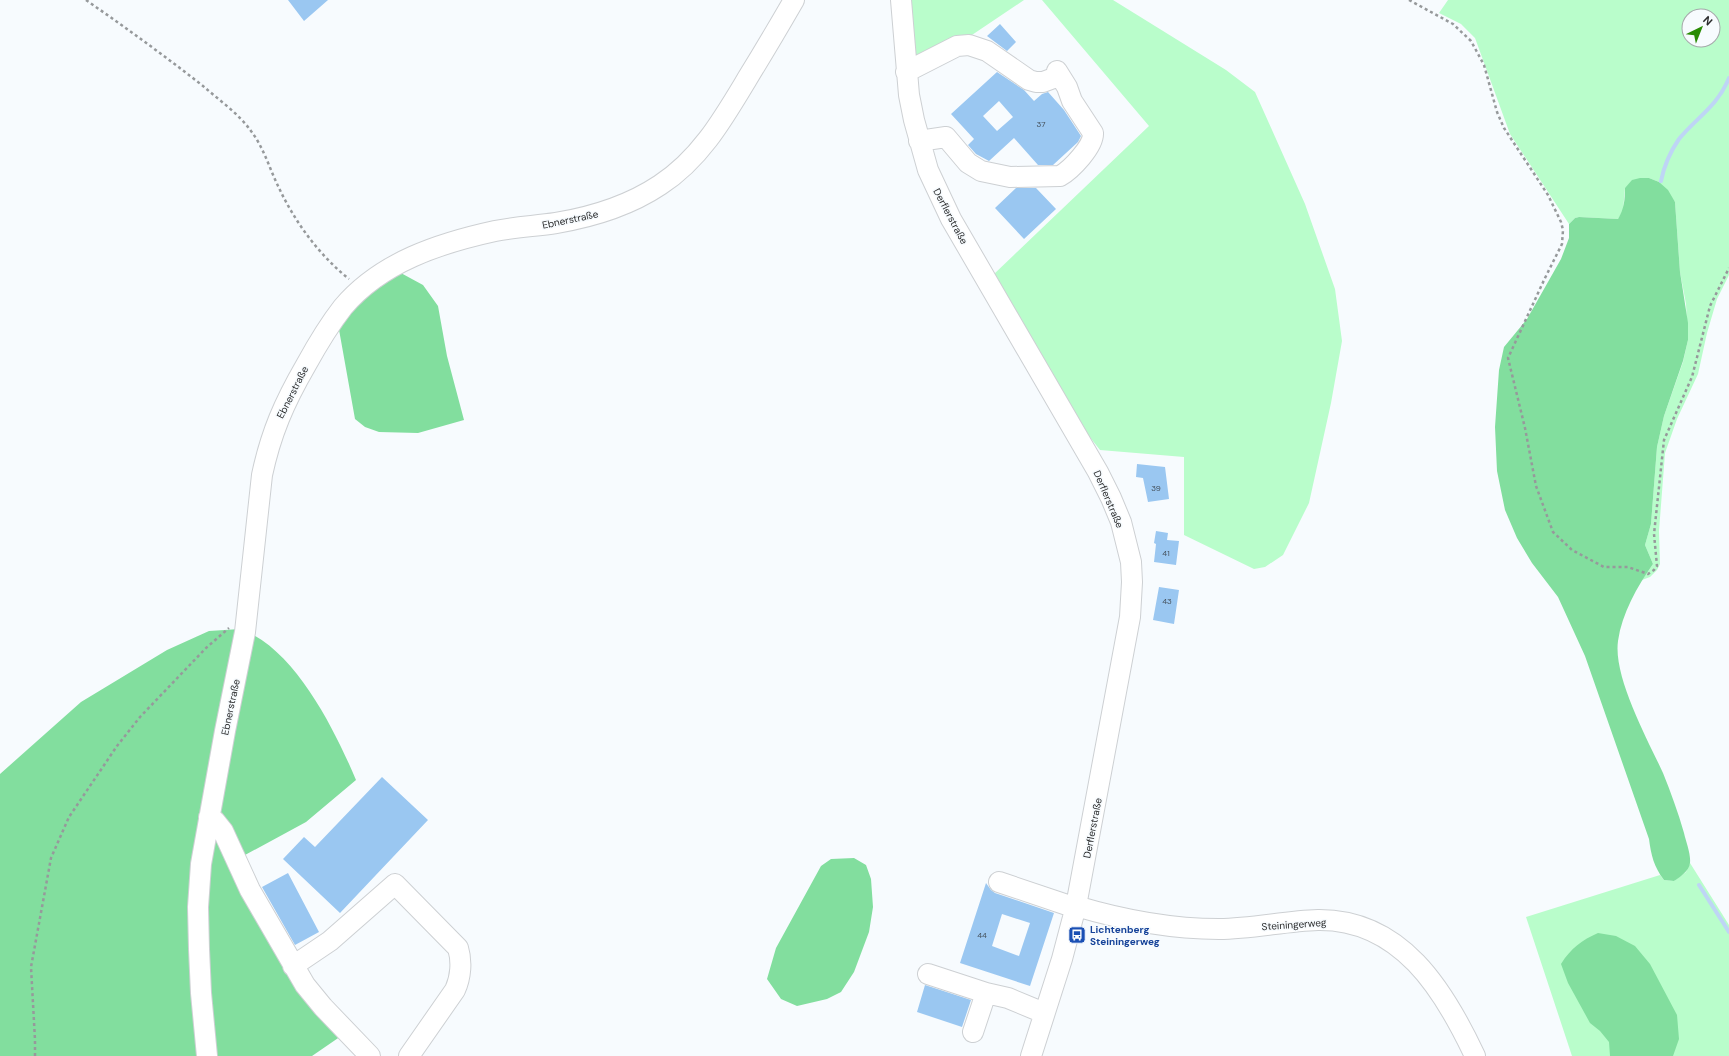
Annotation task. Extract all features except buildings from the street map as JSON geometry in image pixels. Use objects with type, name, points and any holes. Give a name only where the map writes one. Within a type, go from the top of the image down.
[{"type":"street","name":"Ebnerstraße","points":[[207,1056],[201,993],[198,907],[201,864],[248,610],[262,475],[272,437],[283,407],[311,355],[350,300],[367,284],[389,269],[438,247],[496,231],[556,223],[589,216],[621,205],[659,186],[688,164],[712,136],[794,0]]},
{"type":"street","name":"Derflerstraße","points":[[901,0],[906,72],[914,120],[928,170],[951,219],[1098,472],[1121,522],[1131,562],[1132,599],[1129,624],[1076,907],[1031,1056]]},
{"type":"street","points":[[906,72],[957,46],[969,45],[987,51],[1029,80],[1043,82],[1058,74],[1067,87],[1072,101],[1093,133],[1094,137],[1088,148],[1073,166],[1060,176],[1010,177],[981,171],[968,163],[946,137],[919,141]]},
{"type":"street","points":[[209,817],[216,821],[223,831],[250,890],[293,966],[311,994],[370,1056]]},
{"type":"street","name":"Steiningerweg","points":[[999,882],[1076,907],[1121,919],[1194,929],[1240,928],[1318,920],[1341,922],[1363,927],[1391,941],[1425,973],[1446,1000],[1475,1056]]},
{"type":"street","points":[[293,966],[330,941],[396,884],[458,948],[460,955],[458,984],[455,990],[409,1056]]},
{"type":"street","points":[[928,974],[986,993],[1008,998],[1044,1013]]},
{"type":"street","points":[[973,1032],[986,993]]},
{"type":"path","points":[[86,0],[125,26],[184,71],[225,105],[246,125],[259,145],[280,191],[293,214],[314,244],[334,266]]},
{"type":"path","points":[[1409,0],[1453,24],[1471,40],[1484,65],[1497,112],[1504,128],[1548,196],[1562,222],[1562,244],[1508,358],[1525,428],[1536,486],[1553,532],[1572,550],[1604,567],[1628,567],[1643,573],[1652,572],[1657,566],[1653,542],[1664,440],[1692,377],[1710,306],[1729,268]]},
{"type":"path","points":[[35,1056],[36,1040],[31,967],[51,858],[69,817],[117,746],[140,717],[206,648],[248,610]]},
{"type":"green space","points":[[908,0],[1024,0],[914,74]]},
{"type":"green space","points":[[1042,0],[1113,0],[1226,70],[1255,92],[1305,204],[1335,289],[1342,341],[1331,403],[1309,503],[1283,555],[1265,567],[1254,569],[1184,535],[1184,457],[1100,450],[1078,422],[993,275],[1149,126]]},
{"type":"green space","points":[[1448,0],[1729,0],[1729,275],[1717,299],[1707,333],[1698,374],[1677,419],[1665,453],[1659,531],[1660,564],[1657,570],[1650,577],[1642,580],[1653,564],[1645,545],[1651,524],[1657,447],[1664,416],[1683,362],[1688,340],[1686,304],[1680,272],[1675,202],[1659,182],[1649,178],[1625,188],[1623,211],[1618,219],[1579,217],[1575,218],[1569,224],[1510,134],[1475,38],[1461,24],[1439,13]]},
{"type":"green space","points":[[1649,178],[1659,182],[1668,190],[1675,202],[1680,272],[1688,323],[1688,340],[1683,361],[1664,416],[1657,447],[1651,524],[1645,545],[1653,564],[1636,591],[1623,620],[1618,641],[1618,656],[1626,690],[1666,780],[1688,848],[1690,863],[1688,869],[1674,881],[1664,880],[1655,866],[1649,839],[1585,656],[1558,597],[1532,563],[1517,538],[1505,510],[1497,471],[1495,427],[1499,370],[1504,347],[1527,319],[1561,259],[1569,238],[1569,224],[1575,218],[1579,217],[1618,219],[1624,204],[1625,188],[1632,180]]},
{"type":"green space","points":[[399,272],[423,285],[438,306],[447,356],[464,420],[418,433],[379,432],[365,427],[355,419],[338,324],[349,310]]},
{"type":"green space","points":[[240,629],[260,639],[278,653],[295,672],[310,692],[337,738],[356,780],[306,822],[234,861],[344,1034],[312,1056],[0,1056],[0,774],[81,702],[167,650],[209,631]]},
{"type":"green space","points":[[854,858],[866,865],[871,879],[873,907],[869,932],[854,972],[841,992],[827,999],[797,1006],[781,999],[767,979],[776,948],[821,866],[831,859]]},
{"type":"green space","points":[[1690,863],[1729,925],[1729,1056],[1572,1056],[1526,917],[1660,875],[1664,880],[1674,881],[1686,872]]},
{"type":"green space","points":[[1598,933],[1616,936],[1635,946],[1650,964],[1677,1015],[1679,1039],[1673,1056],[1610,1056],[1609,1042],[1600,1031],[1590,1023],[1568,983],[1561,964],[1577,945]]},
{"type":"waterway","points":[[1661,181],[1668,159],[1679,139],[1719,97],[1729,78]]},
{"type":"waterway","points":[[1699,885],[1729,932]]},
{"type":"place","name":"Lichtenberg Steiningerweg","points":[[1077,935]]}]
